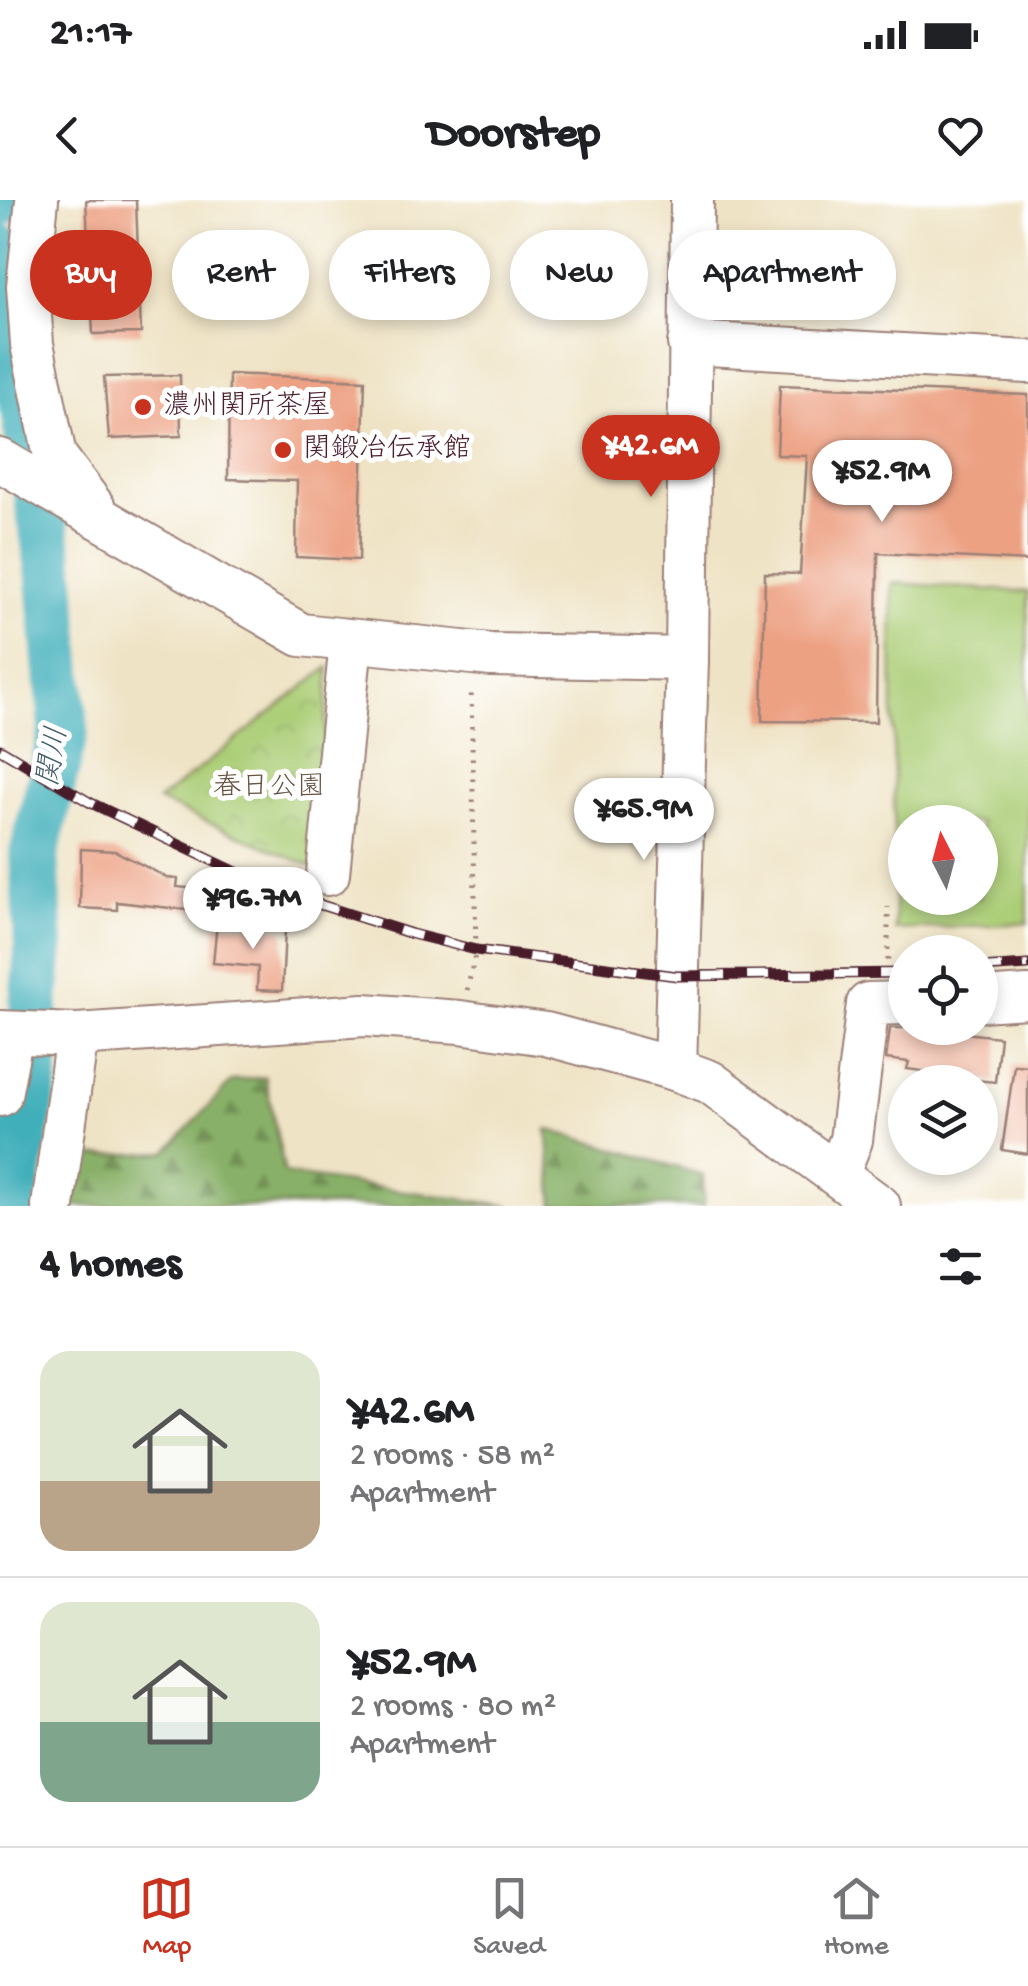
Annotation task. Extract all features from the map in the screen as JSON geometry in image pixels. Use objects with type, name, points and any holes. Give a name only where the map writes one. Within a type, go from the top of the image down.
[{"type":"street","points":[[37,200],[28,286],[32,344],[55,456],[82,508]]},
{"type":"street","points":[[675,1068],[692,200]]},
{"type":"street","points":[[689,343],[1028,362]]},
{"type":"street","points":[[0,460],[301,635],[470,653],[686,658]]},
{"type":"street","points":[[328,874],[351,642]]},
{"type":"street","points":[[998,998],[1028,996]]},
{"type":"street","points":[[838,1173],[851,1140],[868,1004],[888,1003]]},
{"type":"street","points":[[0,1094],[6,1033],[77,1036],[364,1015],[460,1022],[546,1034],[675,1068],[710,1082],[879,1206]]},
{"type":"street","points":[[53,1206],[77,1036]]},
{"type":"path","points":[[460,1022],[476,950],[470,653]]},
{"type":"green space","points":[[892,583],[1028,592],[1028,923],[895,930],[895,915],[998,915],[998,805],[894,805]]},
{"type":"green space","name":"春日公園","points":[[329,667],[317,869],[158,801]]},
{"type":"green space","points":[[265,1077],[285,1174],[511,1206],[72,1206],[78,1157],[166,1152],[232,1081]]},
{"type":"green space","points":[[547,1129],[703,1175],[704,1206],[554,1206]]},
{"type":"building","points":[[86,200],[136,200],[137,230],[88,230]]},
{"type":"building","points":[[92,320],[141,320],[141,333],[93,334]]},
{"type":"building","points":[[229,374],[365,380],[359,560],[296,557],[297,481],[228,479]]},
{"type":"building","name":"濃州関所茶屋","points":[[180,375],[181,436],[109,439],[104,377]]},
{"type":"building","points":[[780,385],[1028,395],[1028,561],[878,553],[876,722],[762,721],[765,573],[800,574],[807,456],[777,455]]},
{"type":"building","points":[[81,849],[115,851],[168,878],[178,879],[177,887],[207,890],[206,912],[117,902],[117,910],[80,908]]},
{"type":"building","points":[[217,922],[285,930],[282,991],[257,990],[258,967],[213,963]]},
{"type":"building","points":[[1000,1037],[997,1065],[908,1065],[909,1062],[886,1059],[888,1044],[998,1045]]},
{"type":"building","points":[[1014,1065],[1028,1066],[1028,1154],[1002,1150]]},
{"type":"waterway","name":"関川","points":[[0,249],[10,345],[25,410],[50,568],[64,730],[34,854],[39,947],[34,1078],[12,1206]]},
{"type":"railway","points":[[0,749],[89,802],[274,890],[412,934],[476,950],[677,976],[888,973]]},
{"type":"railway","points":[[998,967],[1028,965]]},
{"type":"place","name":"濃州関所茶屋","points":[[143,407]]},
{"type":"place","name":"関鍛冶伝承館","points":[[283,450]]}]
